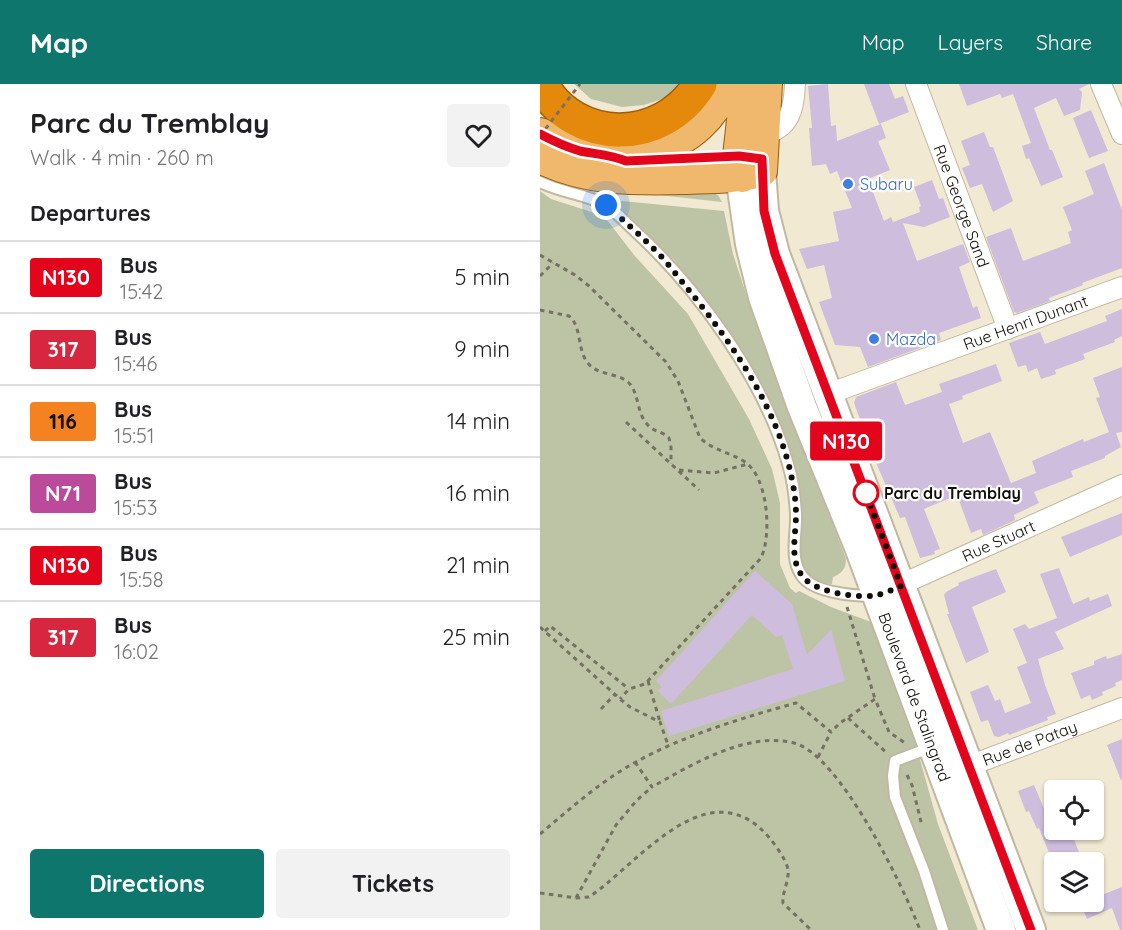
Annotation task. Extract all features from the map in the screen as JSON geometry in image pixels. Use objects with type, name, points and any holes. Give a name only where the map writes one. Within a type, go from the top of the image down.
[{"type":"highway","points":[[541,84],[548,97],[565,114],[579,122],[612,130],[627,130],[656,123],[674,113],[687,102],[700,84]]},
{"type":"main road","points":[[612,156],[655,149],[693,131],[713,110],[727,84]]},
{"type":"main road","name":"Boulevard de Stalingrad","points":[[747,84],[753,159],[750,244],[760,287],[802,407],[859,548],[889,590],[969,766],[1031,930]]},
{"type":"main road","name":"Boulevard de Stalingrad","points":[[766,84],[753,159],[769,235],[828,394],[889,590],[926,751],[1001,930]]},
{"type":"main road","points":[[540,135],[562,145],[626,161],[753,159]]},
{"type":"main road","points":[[540,157],[569,169],[627,179],[753,159]]},
{"type":"street","points":[[753,159],[775,132],[785,124],[792,106],[795,84]]},
{"type":"street","name":"Rue George Sand","points":[[916,84],[1008,329]]},
{"type":"street","points":[[1101,84],[1122,134]]},
{"type":"street","name":"Rue Henri Dunant","points":[[828,394],[1122,287]]},
{"type":"street","name":"Rue Stuart","points":[[889,590],[1122,485]]},
{"type":"street","name":"Rue de Patay","points":[[926,751],[969,766],[1122,708]]},
{"type":"lane","points":[[540,182],[606,205],[657,252],[739,358],[768,411],[782,445],[793,485],[796,516],[794,555],[801,575],[806,580],[832,591],[852,596],[889,590]]},
{"type":"lane","points":[[926,751],[895,761],[893,786],[943,930]]},
{"type":"path","points":[[540,135],[580,84]]},
{"type":"path","points":[[540,255],[575,275],[589,286],[651,345],[666,362],[678,381],[700,438],[713,448],[748,464],[758,475],[763,489],[766,528],[765,550],[761,558],[648,681],[629,689],[620,699]]},
{"type":"path","points":[[540,276],[553,263]]},
{"type":"path","points":[[540,310],[569,316],[576,325],[580,347],[587,362],[598,371],[628,382],[645,422],[652,430],[669,438],[672,447],[671,464]]},
{"type":"path","points":[[626,422],[699,490]]},
{"type":"path","points":[[677,470],[714,473],[748,464]]},
{"type":"path","points":[[847,607],[875,699],[889,732],[926,751]]},
{"type":"path","points":[[545,631],[549,626],[629,689]]},
{"type":"path","points":[[540,627],[630,707],[660,722]]},
{"type":"path","points":[[648,681],[668,745]]},
{"type":"path","points":[[601,709],[615,694]]},
{"type":"path","points":[[818,757],[831,732],[840,723],[875,699]]},
{"type":"path","points":[[540,834],[597,788],[635,762],[668,745],[796,703],[831,732]]},
{"type":"path","points":[[576,898],[616,825],[637,800],[652,787],[697,763],[740,746],[778,741],[804,747],[818,757],[851,799],[876,837],[920,930]]},
{"type":"path","points":[[635,762],[652,787]]},
{"type":"path","points":[[540,893],[584,898],[594,893],[685,821],[704,814],[726,812],[757,825],[775,846],[789,870],[783,903],[811,930]]},
{"type":"green space","points":[[574,84],[678,84],[668,97],[644,105],[622,107],[591,99]]},
{"type":"green space","points":[[540,191],[551,199],[604,216],[634,255],[688,314],[749,419],[772,469],[780,503],[780,564],[790,588],[796,593],[799,591],[831,607],[871,622],[912,731],[938,824],[978,930],[540,930]]},
{"type":"green space","points":[[709,192],[718,195],[722,202],[650,194]]},
{"type":"green space","points":[[612,200],[724,211],[733,254],[745,291],[846,559],[844,568],[833,577],[832,584],[814,579],[806,571],[801,560],[799,493],[795,470],[779,425],[700,295],[674,260]]},
{"type":"building","points":[[828,84],[831,126],[836,125],[837,141],[881,124],[886,138],[878,141],[890,170],[868,179],[884,221],[891,217],[893,222],[920,212],[919,207],[921,206],[914,187],[932,180],[939,199],[943,198],[950,217],[924,227],[903,223],[917,261],[963,244],[970,262],[959,267],[973,308],[977,306],[981,318],[939,333],[941,340],[939,341],[868,367],[860,347],[835,345],[819,302],[832,298],[824,265],[807,269],[799,249],[839,241],[833,212],[852,208],[837,171],[830,174],[826,164],[812,166],[809,128],[812,128],[808,86]]},
{"type":"building","points":[[864,84],[889,84],[895,99],[903,96],[909,112],[879,124]]},
{"type":"building","points":[[959,84],[1089,84],[1079,89],[1082,92],[1080,110],[1064,116],[1056,98],[1034,108],[1063,177],[1041,186],[1029,158],[1026,159],[1022,146],[1031,143],[1013,94],[1002,98],[1000,94],[967,106]]},
{"type":"building","points":[[1091,110],[1108,151],[1089,158],[1073,118]]},
{"type":"building","points":[[984,132],[990,147],[993,147],[1013,201],[993,212],[982,184],[970,188],[962,168],[970,165],[961,141]]},
{"type":"building","points":[[1104,163],[1122,210],[1122,268],[1049,298],[1050,301],[1017,313],[1014,312],[986,237],[1011,228],[1023,261],[1071,243],[1068,232],[1072,230],[1063,207],[1094,194],[1085,171]]},
{"type":"building","points":[[1122,309],[1122,336],[1114,340],[1115,342],[1083,354],[1085,359],[1055,370],[1056,374],[1041,379],[1037,368],[1028,372],[1026,365],[1018,367],[1009,343],[1040,332],[1045,344],[1107,321],[1105,316]]},
{"type":"building","points":[[996,364],[1002,381],[962,396],[963,399],[949,404],[963,443],[990,432],[1011,483],[1036,473],[1032,461],[1083,439],[1084,442],[1109,432],[1096,398],[1100,397],[1093,378],[1122,367],[1122,432],[1116,433],[1121,447],[1105,458],[1071,471],[1073,477],[1034,492],[1039,503],[1014,515],[1015,520],[983,535],[981,529],[971,533],[957,495],[924,509],[940,549],[934,551],[935,554],[920,558],[905,517],[900,518],[877,465],[854,403],[856,397],[896,382],[905,405],[942,392],[939,384]]},
{"type":"building","points":[[1122,513],[1122,535],[1070,557],[1061,537]]},
{"type":"building","points":[[1059,568],[1073,604],[1089,597],[1090,601],[1108,594],[1112,606],[1055,632],[1064,649],[1038,659],[1056,714],[1047,717],[1048,720],[1009,735],[1008,733],[999,737],[994,736],[988,720],[981,722],[970,692],[988,685],[995,701],[1000,699],[1005,713],[1031,703],[1017,667],[1027,663],[1013,629],[1025,624],[1029,629],[1057,618],[1040,574]]},
{"type":"building","points":[[996,569],[1006,592],[972,607],[989,652],[966,663],[947,614],[949,614],[944,595],[959,585],[958,583]]},
{"type":"building","points":[[755,571],[792,604],[807,655],[831,630],[845,681],[669,736],[661,711],[793,669],[782,635],[776,637],[752,615],[671,704],[658,691],[662,687],[656,681]]},
{"type":"building","points":[[1122,654],[1122,680],[1115,683],[1116,686],[1102,692],[1103,695],[1092,700],[1090,695],[1081,699],[1071,673],[1094,665],[1094,661],[1106,656],[1107,659]]},
{"type":"building","points":[[1122,739],[1122,780],[1121,780],[1107,745]]},
{"type":"building","points":[[1034,785],[1044,809],[1044,840],[1074,840],[1079,852],[1049,852],[1039,828],[1037,829],[1029,811],[1026,812],[1018,791]]},
{"type":"building","points":[[1122,887],[1122,930],[1120,930],[1112,908],[1104,912],[1104,894]]},
{"type":"building","points":[[1084,912],[1103,912],[1087,919]]},
{"type":"bus line","name":"N130","points":[[540,134],[562,145],[626,161],[739,156],[762,159],[764,211],[775,254],[1031,930]]},
{"type":"place","name":"Subaru","points":[[848,184]]},
{"type":"place","name":"Mazda","points":[[874,339]]},
{"type":"place","name":"Parc du Tremblay","points":[[866,493]]},
{"type":"route","points":[[606,205],[657,252],[709,315],[753,382],[768,411],[788,464],[795,500],[794,555],[797,567],[806,580],[822,588],[852,596],[876,595],[901,586],[865,491],[866,493]]}]
